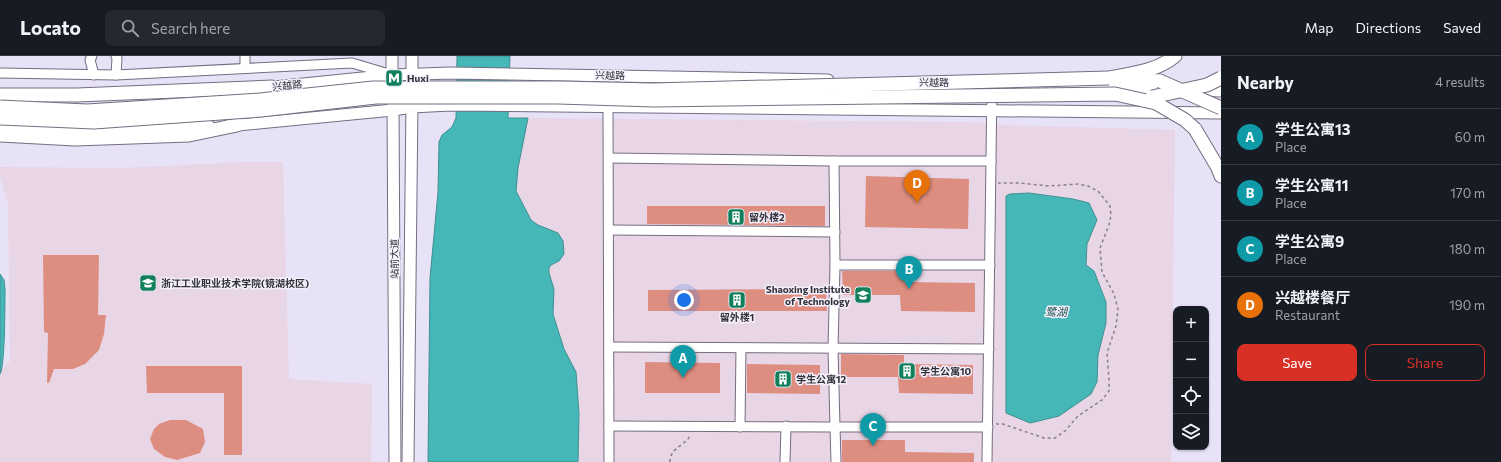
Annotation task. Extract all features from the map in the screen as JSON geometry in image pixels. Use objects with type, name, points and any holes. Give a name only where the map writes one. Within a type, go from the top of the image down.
[{"type":"highway","points":[[1109,78],[1150,69],[1172,59],[1175,56]]},
{"type":"highway","points":[[0,107],[87,111],[260,100],[373,88],[560,88],[653,90],[1109,78],[1160,81],[1221,108]]},
{"type":"highway","points":[[0,118],[94,122],[261,110],[376,97],[558,97],[654,100],[1115,94],[1152,97],[1207,85],[1221,78]]},
{"type":"highway","points":[[0,95],[77,95],[272,87]]},
{"type":"highway","points":[[1115,94],[1156,103],[1185,120],[1195,129],[1218,168],[1221,176]]},
{"type":"highway","points":[[0,135],[75,139],[189,135],[237,125]]},
{"type":"main road","name":"站前大道","points":[[392,56],[395,462]]},
{"type":"main road","name":"站前大道","points":[[408,462],[412,56]]},
{"type":"main road","name":"兴越路","points":[[0,99],[80,101],[149,98],[243,91],[392,75],[450,73],[992,83],[1221,91]]},
{"type":"main road","points":[[0,128],[102,131],[237,125],[412,107],[450,105],[1221,113]]},
{"type":"street","points":[[92,56],[90,60],[94,75]]},
{"type":"street","points":[[116,56],[116,75]]},
{"type":"street","points":[[245,56],[245,68]]},
{"type":"street","points":[[0,73],[116,75],[352,63],[392,75]]},
{"type":"street","points":[[987,462],[992,83]]},
{"type":"street","points":[[608,106],[609,462]]},
{"type":"street","points":[[609,158],[834,161],[991,161]]},
{"type":"street","points":[[834,161],[835,265],[833,349],[836,462]]},
{"type":"street","points":[[609,230],[835,232]]},
{"type":"street","points":[[835,265],[990,265]]},
{"type":"street","points":[[609,347],[989,349]]},
{"type":"street","points":[[740,427],[741,348]]},
{"type":"street","points":[[609,426],[835,427],[988,425]]},
{"type":"street","points":[[785,462],[786,426]]},
{"type":"path","points":[[988,425],[1003,424],[1044,438],[1055,438],[1065,431],[1078,416],[1102,400],[1109,391],[1110,381],[1107,353],[1116,326],[1118,309],[1114,294],[1102,272],[1100,248],[1109,225],[1111,215],[1110,206],[1098,191],[1088,186],[1078,184],[1049,186],[1020,183],[990,183]]},
{"type":"path","points":[[670,462],[670,455],[674,450],[687,441],[690,436],[689,426]]},
{"type":"shaded area","name":"Shaoxing Institute of Technology","points":[[528,118],[968,122],[1005,125],[1175,130],[1171,462],[578,462],[579,414],[576,372],[564,349],[553,314],[554,289],[549,268],[551,265],[559,261],[558,233],[538,225],[531,220],[516,191],[518,168]]},
{"type":"shaded area","name":"浙江工业职业技术学院(镜湖校区)","points":[[246,162],[283,162],[289,379],[372,384],[371,462],[0,462],[0,371],[10,361],[8,205],[0,176],[0,167],[122,168]]},
{"type":"water","points":[[457,56],[510,56],[508,118],[528,118],[518,168],[516,191],[531,220],[538,225],[558,233],[563,241],[564,254],[559,261],[551,265],[549,268],[549,273],[554,289],[553,314],[564,349],[576,372],[579,414],[578,462],[428,462],[430,278],[438,192],[439,142],[442,135],[452,127],[456,118]]},
{"type":"water","name":"鹭湖","points":[[1029,193],[1073,199],[1089,203],[1097,220],[1087,244],[1086,265],[1094,271],[1106,302],[1106,323],[1098,355],[1097,382],[1091,394],[1059,416],[1030,423],[1006,413],[1006,196],[1010,194]]},
{"type":"water","points":[[0,274],[4,280],[5,289],[5,320],[3,360],[0,374]]},
{"type":"building","points":[[866,176],[969,179],[968,229],[865,227]]},
{"type":"building","name":"留外楼2","points":[[647,206],[825,206],[825,226],[647,224]]},
{"type":"building","points":[[43,255],[99,255],[98,315],[106,315],[104,334],[99,350],[85,364],[73,369],[54,369],[49,383],[47,383],[48,333],[44,332]]},
{"type":"building","points":[[842,271],[906,271],[906,282],[975,283],[975,312],[901,311],[900,295],[843,295]]},
{"type":"building","name":"留外楼1","points":[[826,289],[827,311],[648,311],[648,290]]},
{"type":"building","name":"学生公寓10","points":[[841,354],[904,355],[904,364],[973,365],[973,394],[899,393],[898,377],[841,377]]},
{"type":"building","points":[[645,362],[720,363],[720,393],[645,393]]},
{"type":"building","name":"学生公寓12","points":[[747,364],[820,365],[820,394],[747,393]]},
{"type":"building","points":[[146,366],[242,366],[242,455],[224,455],[224,393],[147,393]]},
{"type":"building","points":[[170,420],[186,420],[203,429],[205,442],[200,453],[177,460],[165,457],[154,449],[150,439],[154,429],[159,424]]},
{"type":"building","points":[[842,440],[905,440],[905,452],[974,453],[974,462],[842,462]]},
{"type":"place","name":"Huxi","points":[[394,78]]},
{"type":"place","name":"兴越楼餐厅","points":[[917,203]]},
{"type":"place","name":"留外楼2","points":[[736,217]]},
{"type":"place","name":"浙江工业职业技术学院(镜湖校区)","points":[[148,283]]},
{"type":"place","name":"学生公寓11","points":[[909,289]]},
{"type":"place","name":"Shaoxing Institute of Technology","points":[[863,295]]},
{"type":"place","name":"留外楼1","points":[[737,300]]},
{"type":"place","name":"学生公寓10","points":[[907,371]]},
{"type":"place","name":"学生公寓13","points":[[683,378]]},
{"type":"place","name":"学生公寓12","points":[[783,379]]},
{"type":"place","name":"学生公寓9","points":[[873,446]]}]
